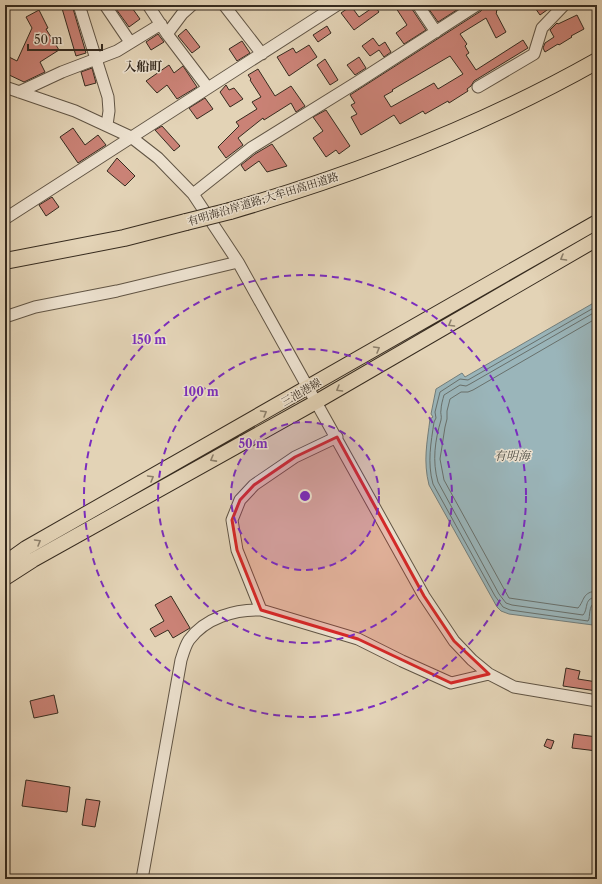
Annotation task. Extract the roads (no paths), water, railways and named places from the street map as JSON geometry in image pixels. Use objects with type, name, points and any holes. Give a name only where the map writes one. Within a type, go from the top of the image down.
[{"type":"highway","name":"有明海沿岸道路;大牟田高田道路","points":[[5,261],[124,238],[230,211],[296,192],[398,154],[461,128],[525,99],[597,61]]},
{"type":"main road","name":"三池港線","points":[[5,562],[26,548],[597,222]]},
{"type":"main road","name":"三池港線","points":[[5,578],[33,560],[316,402],[597,239]]},
{"type":"street","points":[[79,5],[95,60],[108,97],[107,125]]},
{"type":"street","points":[[105,5],[130,42]]},
{"type":"street","points":[[148,5],[167,34],[208,88]]},
{"type":"street","points":[[167,34],[182,14],[192,5]]},
{"type":"street","points":[[224,5],[262,54]]},
{"type":"street","points":[[5,217],[6,218],[337,5]]},
{"type":"street","points":[[418,5],[436,32]]},
{"type":"street","points":[[194,194],[251,148],[477,5]]},
{"type":"street","points":[[478,87],[534,54],[542,28],[564,5]]},
{"type":"street","points":[[19,92],[62,72],[117,51],[130,42],[140,38],[160,24]]},
{"type":"street","points":[[5,87],[75,111],[107,125],[131,138],[158,158],[194,194],[238,262],[337,437],[424,596],[454,641],[472,660],[489,674],[514,687],[597,701]]},
{"type":"street","points":[[5,317],[35,307],[116,291],[238,262]]},
{"type":"street","points":[[261,610],[237,550],[232,520],[240,500],[254,484],[295,457],[337,437]]},
{"type":"street","points":[[142,879],[181,660],[188,641],[197,631],[214,619],[252,609],[261,610],[358,638],[402,661],[450,683],[489,674]]},
{"type":"water","name":"有明海","points":[[597,301],[597,604],[595,604],[593,625],[509,614],[501,611],[497,607],[429,485],[426,468],[426,452],[430,419],[433,417],[431,414],[436,389],[462,373],[465,377]]},
{"type":"district","name":"入船町","points":[[143,66]]}]
